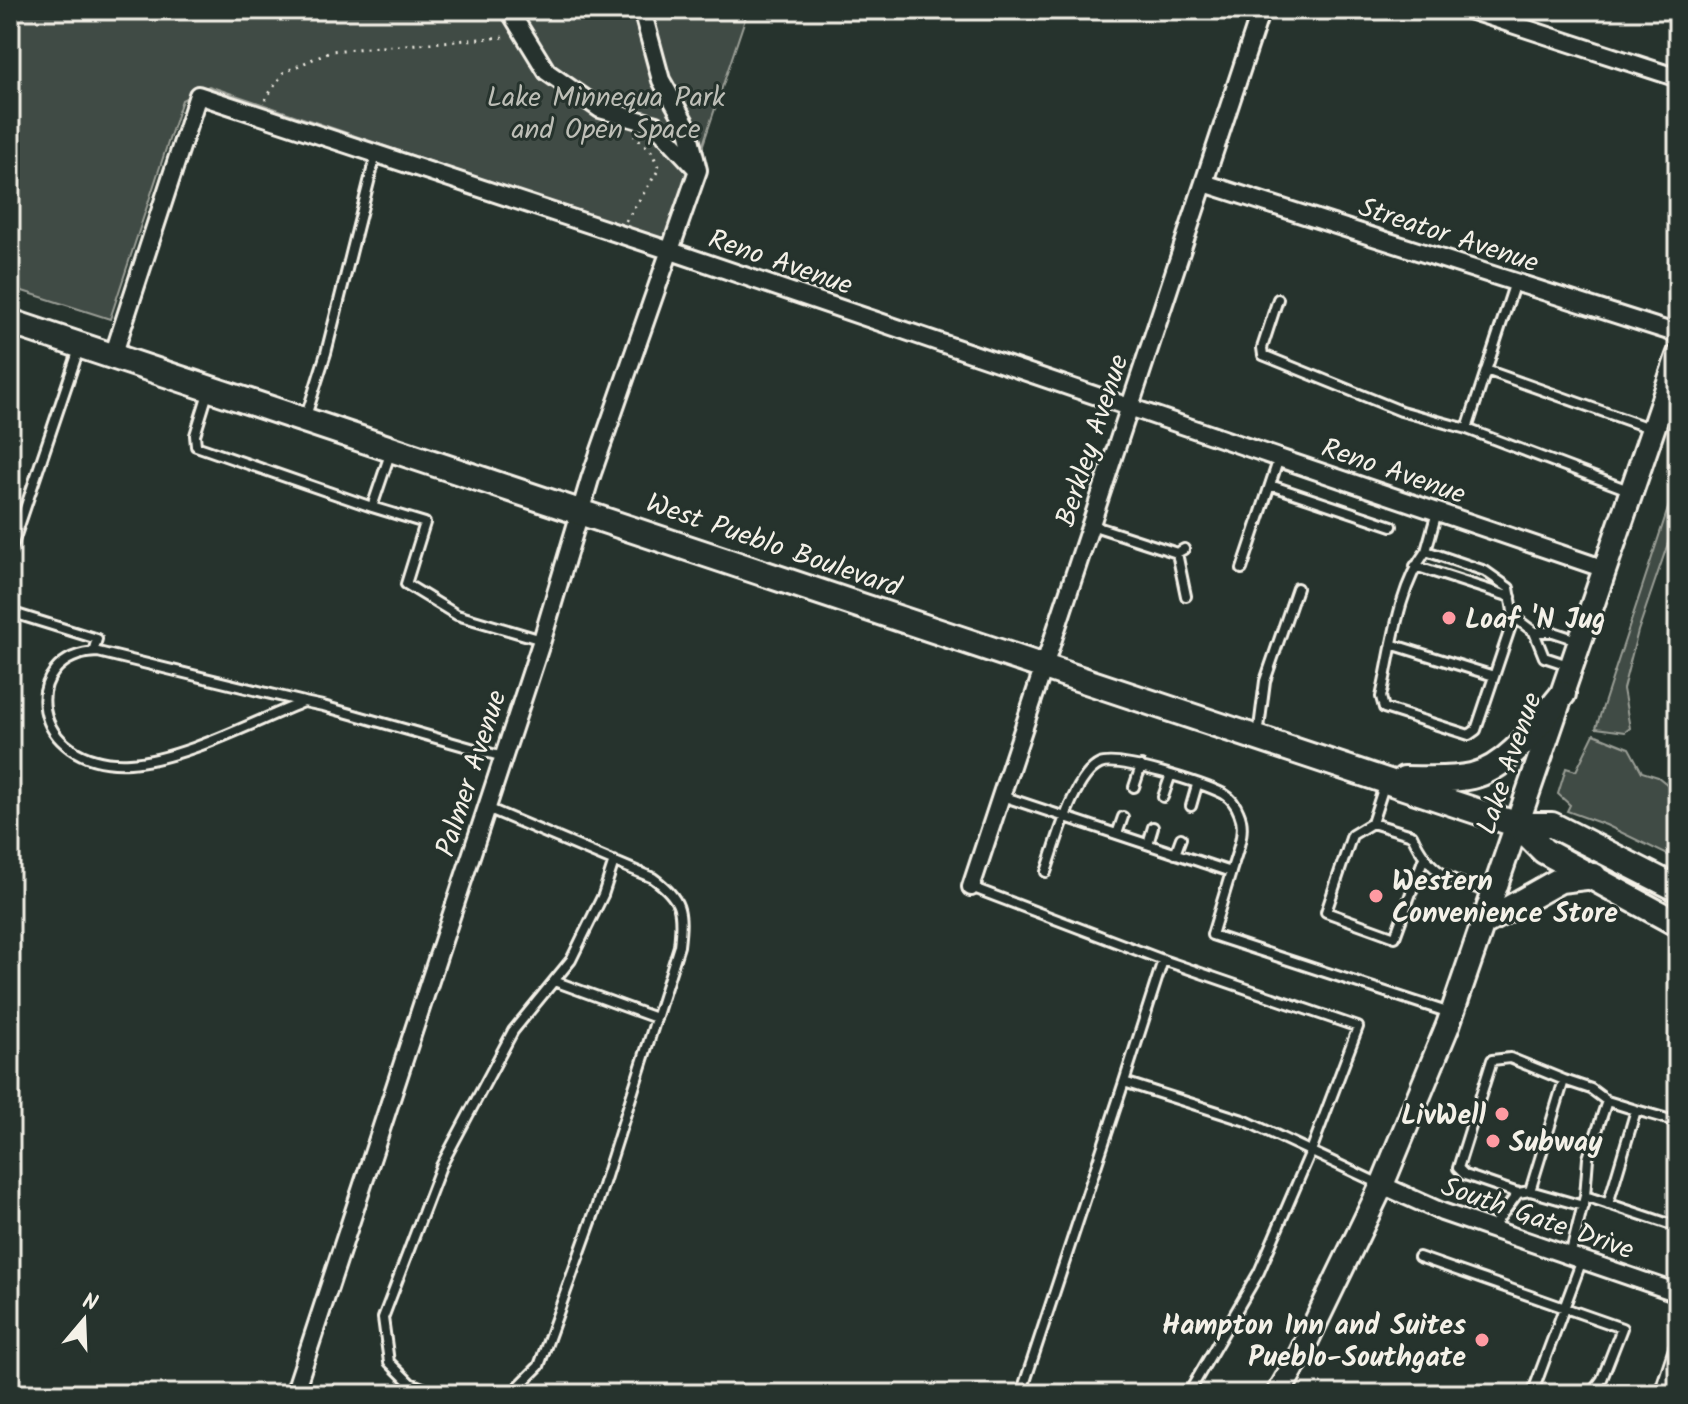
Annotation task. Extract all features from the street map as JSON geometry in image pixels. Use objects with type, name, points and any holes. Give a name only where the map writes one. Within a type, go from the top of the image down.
[{"type":"main road","name":"West Pueblo Boulevard","points":[[10,322],[1518,825],[1552,825],[1607,850],[1678,889]]},
{"type":"main road","points":[[1386,779],[1458,779],[1483,773],[1513,750],[1563,694]]},
{"type":"main road","name":"West Pueblo Boulevard","points":[[1518,825],[1544,851],[1678,924]]},
{"type":"main road","points":[[1485,922],[1560,880],[1594,876]]},
{"type":"street","points":[[509,10],[547,72],[600,109],[656,125],[698,170]]},
{"type":"street","points":[[642,10],[661,80],[687,126],[698,170]]},
{"type":"street","name":"Berkley Avenue","points":[[971,887],[1261,10]]},
{"type":"street","points":[[1469,10],[1678,78]]},
{"type":"street","name":"Reno Avenue","points":[[113,356],[198,95],[671,251],[1605,569]]},
{"type":"street","name":"Palmer Avenue","points":[[294,1394],[584,511],[590,479],[698,170]]},
{"type":"street","name":"Streator Avenue","points":[[1204,183],[1678,334]]},
{"type":"street","name":"Lake Avenue","points":[[1278,1394],[1382,1185],[1452,1014],[1678,356]]},
{"type":"street","name":"South Gate Drive","points":[[1382,1185],[1442,1212],[1678,1293]]},
{"type":"street","points":[[1663,1394],[1678,1349]]},
{"type":"lane","points":[[305,419],[326,353],[376,154]]},
{"type":"lane","points":[[1467,429],[1515,282]]},
{"type":"lane","points":[[1278,299],[1262,348],[1263,355],[1401,411],[1467,429],[1632,491]]},
{"type":"lane","points":[[10,553],[80,346]]},
{"type":"lane","points":[[1486,370],[1653,430]]},
{"type":"lane","points":[[210,388],[195,435],[196,446],[425,523],[406,584],[457,615],[542,640]]},
{"type":"lane","points":[[372,507],[392,448]]},
{"type":"lane","points":[[1242,569],[1279,458]]},
{"type":"lane","points":[[1270,485],[1392,526]]},
{"type":"lane","points":[[1426,551],[1485,571],[1509,588],[1514,617],[1476,730],[1469,735],[1384,708],[1381,697],[1415,566],[1426,551],[1437,512]]},
{"type":"lane","points":[[1091,525],[1181,551],[1186,596]]},
{"type":"lane","points":[[1415,566],[1511,597]]},
{"type":"lane","points":[[1258,737],[1265,681],[1297,588]]},
{"type":"lane","points":[[10,612],[97,639],[93,652]]},
{"type":"lane","points":[[1514,617],[1534,632],[1544,657],[1573,667]]},
{"type":"lane","points":[[1534,632],[1553,632],[1581,641]]},
{"type":"lane","points":[[1394,645],[1494,676]]},
{"type":"lane","points":[[304,702],[167,756],[130,763],[101,761],[75,753],[55,738],[44,714],[48,685],[61,662],[79,653],[93,652],[304,702],[503,757]]},
{"type":"lane","points":[[1046,872],[1080,786],[1099,764],[1113,761],[1141,766],[1197,785],[1225,795],[1241,816],[1243,829],[1212,935],[1452,1014]]},
{"type":"lane","points":[[1134,787],[1141,766]]},
{"type":"lane","points":[[1163,797],[1170,777]]},
{"type":"lane","points":[[1386,779],[1372,823],[1352,835],[1326,912],[1395,937],[1423,860]]},
{"type":"lane","points":[[1191,806],[1197,785]]},
{"type":"lane","points":[[1001,796],[1231,872]]},
{"type":"lane","points":[[486,808],[653,878],[674,894],[682,919],[679,946],[596,1208],[539,1366],[516,1389],[504,1394]]},
{"type":"lane","points":[[1117,834],[1123,817]]},
{"type":"lane","points":[[1372,823],[1412,835],[1423,860],[1450,880],[1495,893]]},
{"type":"lane","points":[[1148,844],[1153,827]]},
{"type":"lane","points":[[1175,854],[1181,838]]},
{"type":"lane","points":[[439,1394],[410,1383],[389,1362],[383,1318],[441,1166],[513,1031],[571,960],[603,895],[614,861]]},
{"type":"lane","points":[[971,887],[1163,960],[1358,1027],[1311,1151],[1259,1272],[1188,1394]]},
{"type":"lane","points":[[1021,1394],[1163,960]]},
{"type":"lane","points":[[554,981],[656,1018]]},
{"type":"lane","points":[[1678,1122],[1607,1101],[1591,1089],[1510,1058],[1497,1057],[1489,1065],[1458,1168],[1465,1175],[1518,1193],[1530,1191],[1608,1204],[1678,1227]]},
{"type":"lane","points":[[1530,1191],[1564,1080]]},
{"type":"lane","points":[[1124,1082],[1246,1121],[1382,1185]]},
{"type":"lane","points":[[1532,1394],[1564,1306],[1576,1258],[1588,1158],[1607,1101]]},
{"type":"lane","points":[[1608,1204],[1636,1110]]},
{"type":"lane","points":[[1491,1229],[1518,1193]]},
{"type":"lane","points":[[1419,1257],[1622,1328],[1602,1379],[1591,1394]]},
{"type":"path","points":[[260,116],[268,92],[283,73],[330,51],[505,37]]},
{"type":"green space","name":"Lake Minnequa Park and Open Space","points":[[10,10],[748,10],[670,243],[209,86],[182,100],[110,319],[10,287]]},
{"type":"green space","points":[[1678,478],[1678,514],[1638,631],[1623,689],[1630,728],[1625,732],[1596,728]]},
{"type":"green space","points":[[1594,734],[1629,748],[1642,772],[1658,777],[1678,793],[1678,860],[1606,825],[1567,811],[1570,805],[1558,794],[1566,768],[1576,771]]},
{"type":"place","name":"Loaf 'N Jug","points":[[1449,618]]},
{"type":"place","name":"Western Convenience Store","points":[[1376,896]]},
{"type":"place","name":"LivWell","points":[[1502,1114]]},
{"type":"place","name":"Subway","points":[[1493,1141]]},
{"type":"place","name":"Hampton Inn and Suites Pueblo-Southgate","points":[[1482,1340]]}]
